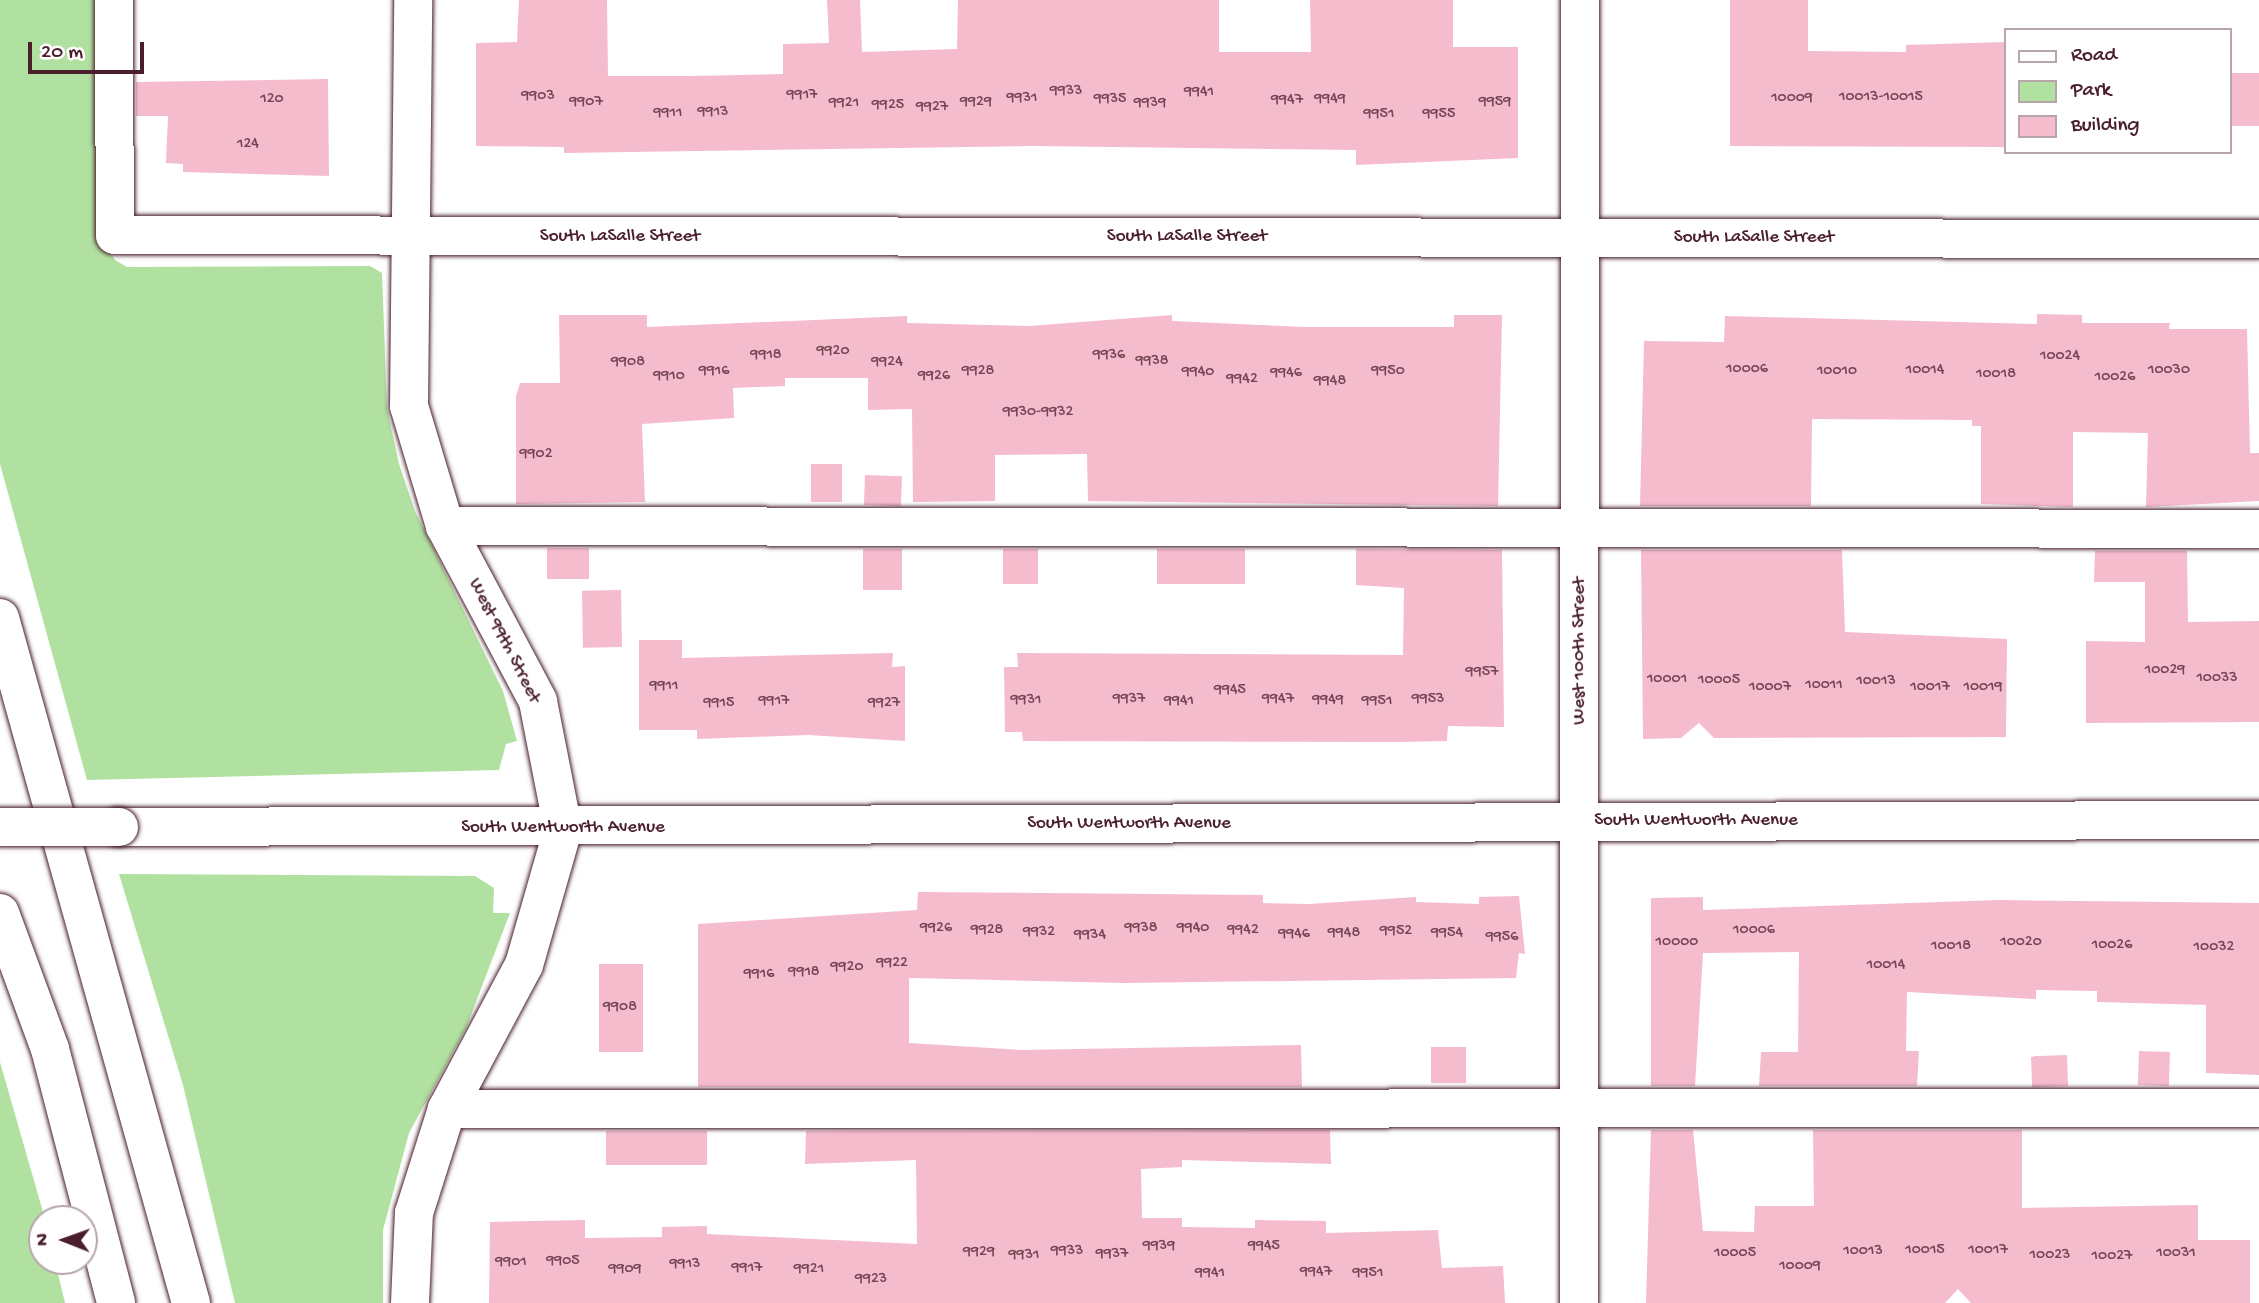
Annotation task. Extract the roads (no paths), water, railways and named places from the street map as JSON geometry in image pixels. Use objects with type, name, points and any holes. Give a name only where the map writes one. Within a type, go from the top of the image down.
[{"type":"main road","name":"South LaSalle Street","points":[[114,0],[115,235],[2259,239]]},
{"type":"main road","name":"West 99th Street","points":[[410,1303],[414,1213],[447,1109],[524,965],[563,829],[538,701],[445,526],[409,406],[413,0]]},
{"type":"main road","name":"West 100th Street","points":[[1579,1303],[1580,0]]},
{"type":"main road","points":[[445,526],[1580,531],[2259,528]]},
{"type":"main road","points":[[0,618],[124,1045],[191,1303]]},
{"type":"main road","name":"South Wentworth Avenue","points":[[0,827],[563,829],[1580,821],[2259,820]]},
{"type":"main road","points":[[0,913],[50,1049],[116,1303]]},
{"type":"main road","points":[[447,1109],[2259,1108]]}]
